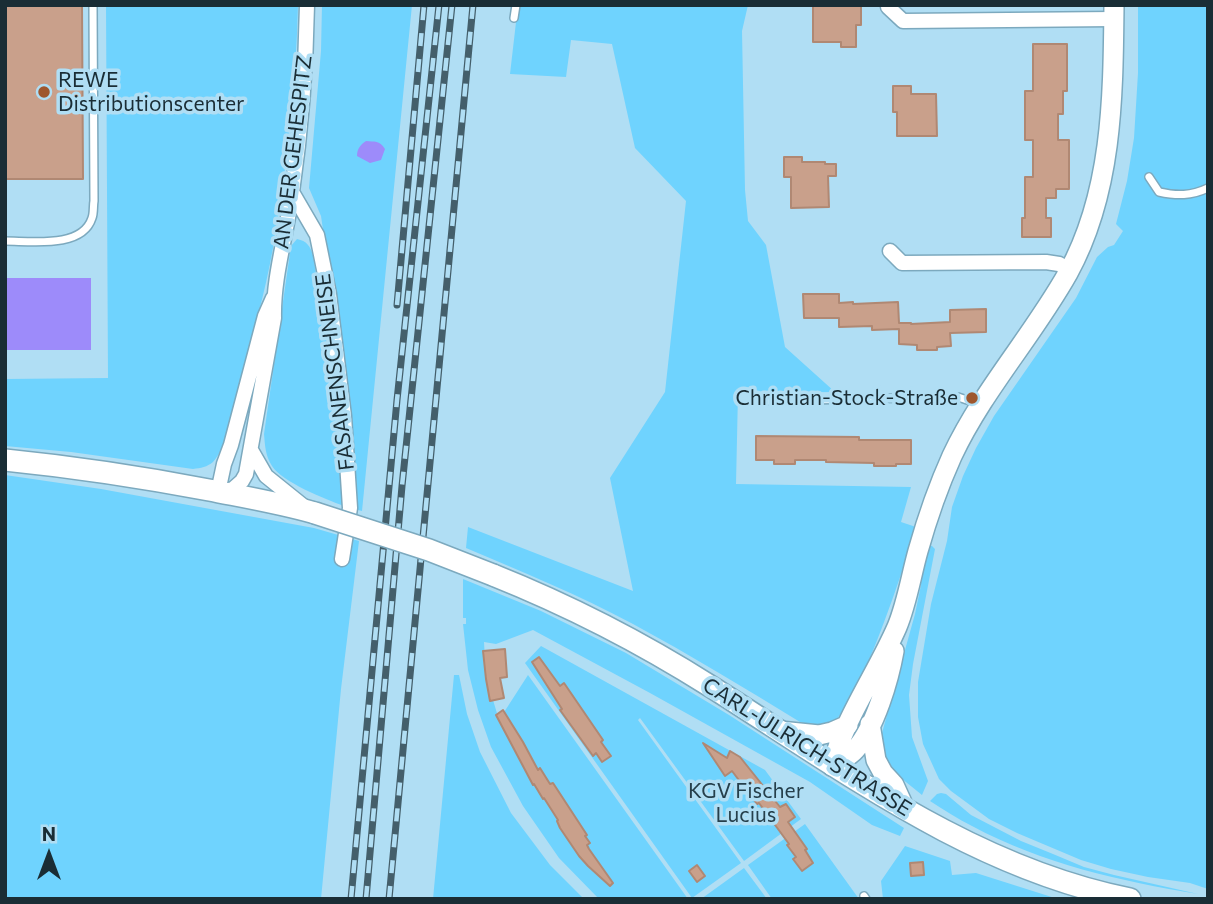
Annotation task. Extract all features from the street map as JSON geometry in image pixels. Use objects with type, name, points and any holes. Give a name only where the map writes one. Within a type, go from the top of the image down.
[{"type":"main road","name":"CARL-ULRICH-STRASSE","points":[[5,460],[138,477],[218,492],[312,512],[429,550],[565,607],[638,644],[708,685],[832,766],[985,851],[1025,869],[1103,896],[1130,899]]},
{"type":"street","name":"AN DER GEHESPITZ","points":[[273,298],[265,316],[218,492],[233,489],[242,481],[251,450],[274,318],[273,298],[292,192],[307,5]]},
{"type":"street","points":[[832,766],[858,747],[883,695],[918,550],[951,458],[980,404],[1070,270],[1092,217],[1101,182],[1112,100],[1114,12],[903,21],[888,7]]},
{"type":"street","name":"FASANENSCHNEISE","points":[[292,192],[317,235],[329,294],[344,416],[350,508],[342,559]]},
{"type":"street","points":[[890,251],[902,263],[1046,262],[1059,264],[1070,270]]},
{"type":"street","points":[[251,450],[266,476],[312,512]]},
{"type":"street","points":[[832,766],[839,741],[898,626]]},
{"type":"street","points":[[870,724],[876,760],[894,785],[905,808]]},
{"type":"street","points":[[780,731],[819,734],[848,725]]},
{"type":"lane","points":[[5,241],[57,241],[73,238],[85,230],[92,218],[93,5]]},
{"type":"lane","points":[[514,18],[516,5]]},
{"type":"lane","points":[[1149,177],[1159,192],[1175,195],[1188,195],[1208,188]]},
{"type":"lane","points":[[757,401],[958,397],[980,404]]},
{"type":"green space","points":[[106,5],[298,5],[290,127],[270,265],[227,436],[213,462],[201,468],[5,446],[5,379],[108,378]]},
{"type":"green space","points":[[322,5],[412,5],[362,511],[354,509],[335,311],[321,216],[309,188],[321,51]]},
{"type":"green space","points":[[518,5],[748,5],[742,31],[748,221],[766,245],[785,347],[835,392],[738,393],[736,484],[911,487],[901,522],[916,527],[892,602],[866,668],[839,717],[827,726],[800,722],[613,613],[466,548],[468,527],[633,591],[610,478],[665,392],[686,201],[635,148],[612,44],[571,40],[566,77],[510,74]]},
{"type":"green space","points":[[1138,5],[1208,5],[1208,889],[1081,860],[989,819],[939,779],[923,744],[918,717],[918,682],[931,604],[947,541],[952,507],[963,476],[994,416],[1076,298],[1097,257],[1114,245],[1123,231],[1116,224],[1134,138]]},
{"type":"green space","points":[[297,239],[308,244],[313,255],[329,354],[344,506],[285,478],[272,466],[266,450],[264,434],[291,246]]},
{"type":"green space","points":[[5,475],[101,489],[314,528],[359,541],[341,689],[321,899],[5,899]]},
{"type":"green space","points":[[929,545],[935,549],[909,695],[912,737],[928,781],[922,795],[893,769],[885,754],[882,733],[915,614],[921,585],[919,583]]},
{"type":"green space","points":[[463,579],[541,611],[626,653],[729,715],[904,828],[900,836],[872,825],[810,782],[533,630],[496,644],[484,642],[490,700],[493,700],[499,720],[528,675],[688,899],[599,899],[559,858],[523,806],[491,747],[468,670],[463,624],[466,624],[466,618],[463,618]]},
{"type":"green space","name":"KGV Fischer Lucius","points":[[541,646],[765,770],[801,819],[744,861],[640,718],[638,720],[741,863],[692,898],[525,663]]},
{"type":"green space","points":[[454,675],[459,675],[467,714],[480,752],[511,813],[550,865],[584,899],[433,899]]},
{"type":"green space","points":[[941,793],[946,794],[971,815],[1021,841],[1084,867],[1198,894],[1111,877],[1026,851],[967,823],[930,801]]},
{"type":"green space","name":"KGV Fischer Lucius","points":[[805,824],[859,899],[772,899],[748,865]]},
{"type":"green space","points":[[905,846],[950,861],[952,875],[976,873],[1058,899],[883,899],[881,881]]},
{"type":"green space","name":"KGV Fischer Lucius","points":[[744,868],[767,899],[701,899]]},
{"type":"shaded area","points":[[366,141],[377,142],[383,146],[385,149],[381,160],[370,163],[357,156],[359,147]]},
{"type":"shaded area","points":[[5,278],[91,278],[91,350],[5,350]]},
{"type":"building","name":"REWE Distributionscenter","points":[[5,5],[82,5],[83,179],[5,179]]},
{"type":"building","points":[[813,5],[861,5],[861,25],[856,25],[856,47],[841,47],[841,42],[813,42]]},
{"type":"building","points":[[1033,44],[1067,44],[1067,91],[1063,91],[1063,114],[1058,114],[1058,140],[1069,140],[1069,189],[1056,189],[1056,198],[1046,198],[1046,218],[1051,218],[1051,237],[1022,237],[1025,177],[1033,177],[1033,140],[1025,140],[1025,91],[1033,91]]},
{"type":"building","points":[[893,86],[911,86],[911,94],[936,94],[937,136],[897,136]]},
{"type":"building","points":[[784,157],[802,157],[802,162],[836,164],[836,176],[828,176],[829,207],[791,208],[791,177],[784,177]]},
{"type":"building","points":[[803,294],[839,294],[839,303],[898,302],[899,323],[911,324],[950,322],[950,310],[986,309],[986,332],[950,333],[951,346],[937,347],[937,350],[917,350],[917,345],[899,344],[899,329],[839,327],[839,318],[804,318]]},
{"type":"building","points":[[756,436],[911,440],[911,464],[874,466],[874,463],[795,460],[795,464],[774,464],[774,460],[756,460]]},
{"type":"building","points":[[505,649],[507,677],[500,678],[504,698],[490,701],[483,651]]},
{"type":"building","points":[[539,657],[560,686],[564,683],[603,740],[601,742],[611,756],[602,762],[596,753],[593,756],[560,710],[562,709],[532,662]]},
{"type":"building","points":[[503,710],[538,770],[540,768],[550,784],[553,783],[587,835],[585,836],[590,843],[587,845],[613,883],[610,886],[579,856],[544,798],[533,785],[496,715]]},
{"type":"building","points":[[703,743],[727,758],[730,751],[740,757],[780,807],[786,804],[795,817],[788,822],[807,849],[805,850],[813,863],[802,871],[793,859],[796,857],[787,845],[789,844],[759,803],[757,804],[732,771],[725,776]]},
{"type":"building","points":[[923,862],[924,875],[911,876],[910,863]]},
{"type":"building","points":[[697,865],[705,876],[697,882],[689,871]]},
{"type":"railway","points":[[397,305],[424,5]]},
{"type":"railway","points":[[351,899],[397,400],[439,5]]},
{"type":"railway","points":[[366,899],[402,486],[452,5]]},
{"type":"railway","points":[[389,899],[473,5]]},
{"type":"place","name":"REWE Distributionscenter","points":[[44,92]]},
{"type":"place","name":"Christian-Stock-Straße","points":[[972,398]]}]
